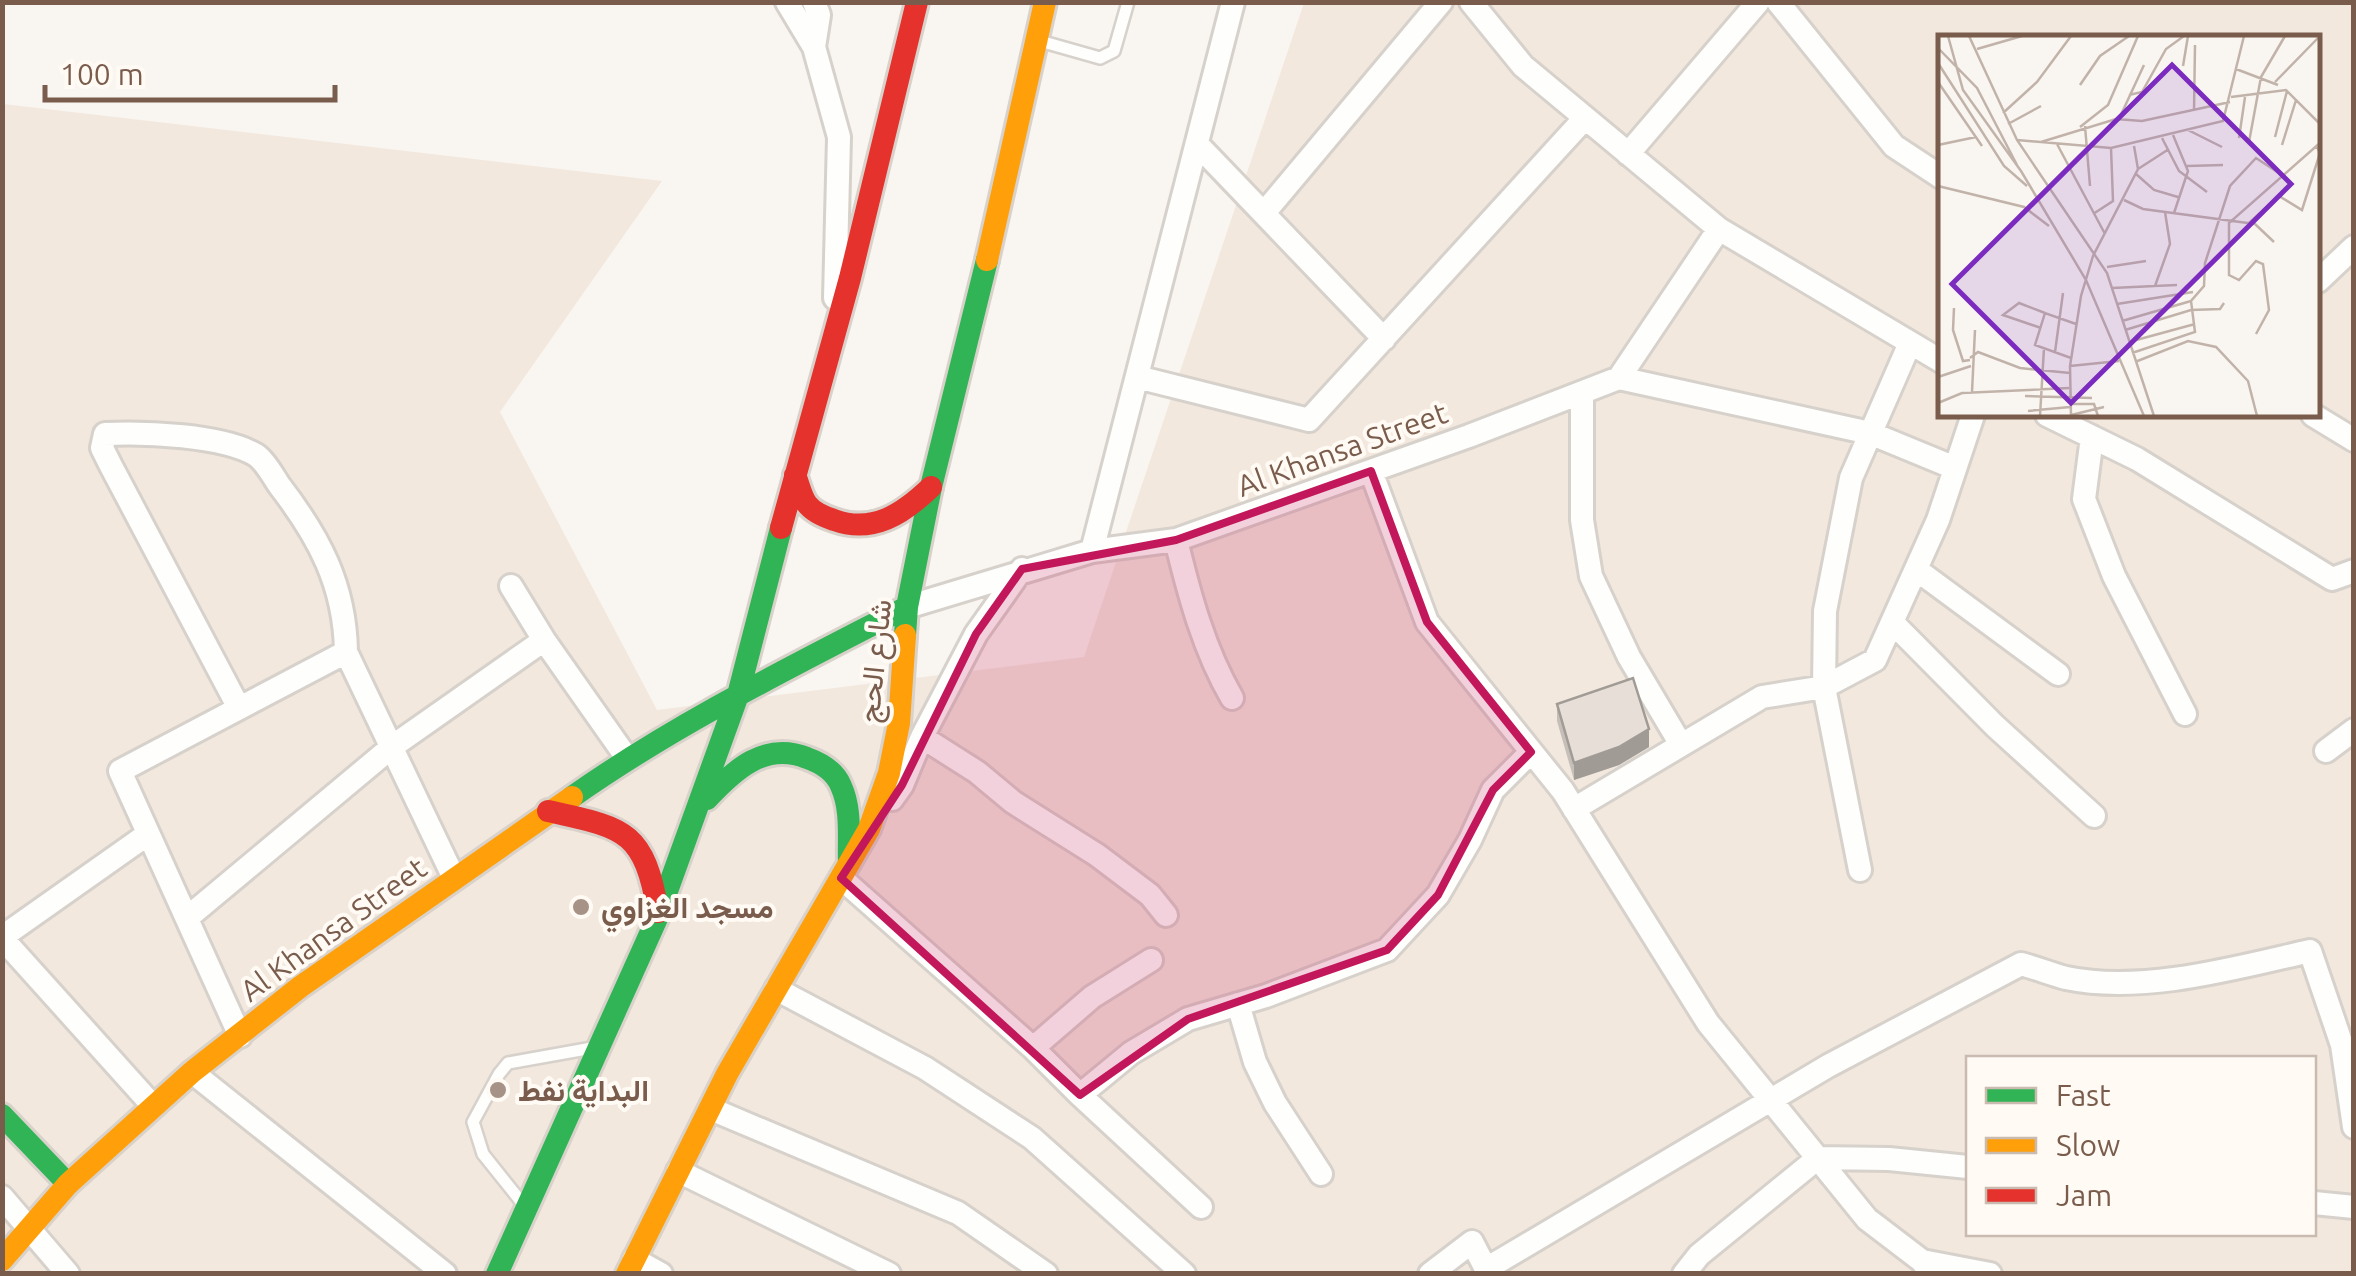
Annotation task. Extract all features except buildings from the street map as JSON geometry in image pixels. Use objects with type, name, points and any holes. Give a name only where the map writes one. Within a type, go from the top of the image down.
[{"type":"main road","points":[[497,1274],[658,916],[738,694],[917,2]]},
{"type":"main road","name":"شارع الحج","points":[[630,1266],[726,1074],[868,829],[889,773],[899,723],[907,606],[1044,2]]},
{"type":"main road","points":[[795,475],[808,505],[829,519],[853,526],[872,526],[890,520],[909,509],[931,487]]},
{"type":"main road","name":"Al Khansa Street","points":[[2,1260],[68,1184],[192,1072],[300,986],[627,758],[738,694],[907,606]]},
{"type":"main road","points":[[699,807],[740,765],[768,751],[805,756],[827,767],[845,794],[845,871]]},
{"type":"main road","points":[[548,812],[618,829],[638,843],[652,870],[658,916]]},
{"type":"main road","points":[[2,1115],[68,1184]]},
{"type":"street","points":[[786,2],[814,47],[839,137],[834,260],[836,327]]},
{"type":"street","points":[[814,2],[819,14],[814,47]]},
{"type":"street","points":[[1092,550],[1233,2]]},
{"type":"street","points":[[1264,212],[1440,2]]},
{"type":"street","points":[[1471,2],[1523,66],[1719,229],[1938,359]]},
{"type":"street","points":[[1628,154],[1776,3],[1894,146],[1938,175]]},
{"type":"street","points":[[1137,378],[1310,420],[1585,118]]},
{"type":"street","points":[[1197,144],[1384,338]]},
{"type":"street","points":[[1719,229],[1619,378],[1870,433],[1955,468]]},
{"type":"street","points":[[2321,278],[2354,247]]},
{"type":"street","points":[[1860,870],[1824,687],[1825,611],[1851,478],[1910,342]]},
{"type":"street","name":"Al Khansa Street","points":[[907,606],[1092,550],[1176,540],[1619,378]]},
{"type":"street","points":[[1582,394],[1582,520],[1591,576],[1629,657],[1680,743]]},
{"type":"street","points":[[1574,809],[1762,697],[1824,687],[1875,660],[1916,570],[1972,418]]},
{"type":"street","points":[[2053,418],[2137,459],[2332,579],[2354,572]]},
{"type":"street","points":[[2318,418],[2354,440]]},
{"type":"street","points":[[239,708],[102,448],[106,434],[155,432],[257,455],[325,552],[345,622],[346,652],[454,878]]},
{"type":"street","points":[[2092,437],[2084,499],[2114,576],[2185,714]]},
{"type":"street","points":[[1371,471],[1427,622],[1574,809],[1708,1023],[1866,1219],[1927,1267],[1990,1274]]},
{"type":"street","points":[[1176,540],[1189,594],[1216,672],[1232,698]]},
{"type":"street","points":[[868,829],[902,785],[922,737],[976,634],[1022,569]]},
{"type":"street","points":[[1916,570],[2058,674]]},
{"type":"street","points":[[512,586],[544,640],[627,758]]},
{"type":"street","points":[[1893,623],[2094,816]]},
{"type":"street","points":[[187,918],[393,746],[544,640]]},
{"type":"street","points":[[240,1036],[120,771],[346,652]]},
{"type":"street","points":[[2326,751],[2354,730]]},
{"type":"street","points":[[922,737],[977,772],[1013,802],[1097,855],[1150,895],[1166,915]]},
{"type":"street","points":[[1080,1094],[1157,1035],[1188,1019],[1387,950],[1438,895],[1493,790],[1531,752]]},
{"type":"street","points":[[148,834],[2,938],[153,1106]]},
{"type":"street","points":[[845,871],[1201,1206]]},
{"type":"street","points":[[1430,1274],[1472,1242],[1486,1269],[1828,1066],[2022,964],[2066,978],[2120,982],[2210,973],[2310,951],[2342,1045],[2354,1127]]},
{"type":"street","points":[[1033,1048],[1092,997],[1151,960]]},
{"type":"street","points":[[776,990],[925,1068],[1032,1138],[1184,1274]]},
{"type":"street","points":[[1238,1004],[1254,1062],[1275,1103],[1321,1174]]},
{"type":"street","points":[[192,1072],[445,1274]]},
{"type":"street","points":[[711,1108],[958,1213],[1046,1274]]},
{"type":"street","points":[[1684,1274],[1699,1256],[1818,1158],[1888,1159],[1966,1167]]},
{"type":"street","points":[[678,1172],[889,1274]]},
{"type":"street","points":[[2,1197],[68,1274]]},
{"type":"street","points":[[2316,1203],[2354,1207]]},
{"type":"street","points":[[630,1266],[662,1274]]},
{"type":"lane","points":[[1036,40],[1108,57],[1114,51],[1128,2]]},
{"type":"lane","points":[[528,1209],[482,1154],[473,1122],[508,1063],[601,1047]]},
{"type":"highlighted area","points":[[1371,471],[1427,622],[1531,752],[1493,790],[1438,895],[1387,950],[1188,1019],[1080,1095],[841,878],[902,785],[976,634],[1022,569],[1176,540]]},
{"type":"shaded area","points":[[1304,3],[2353,3],[2353,1273],[3,1274],[3,104],[662,181],[500,412],[657,710],[1084,657]]},
{"type":"traffic: fast","points":[[905,635],[931,487],[987,260]]},
{"type":"traffic: fast","points":[[497,1274],[658,916],[738,695],[781,528]]},
{"type":"traffic: fast","points":[[572,797],[694,720],[907,607]]},
{"type":"traffic: fast","points":[[707,799],[739,769],[764,756],[792,754],[812,760],[827,768],[841,786],[848,814],[849,863]]},
{"type":"traffic: fast","points":[[2,1115],[68,1184]]},
{"type":"traffic: slow","points":[[987,260],[1045,2]]},
{"type":"traffic: slow","points":[[627,1274],[727,1074],[869,829],[889,773],[899,723],[905,635]]},
{"type":"traffic: slow","points":[[2,1260],[68,1184],[192,1072],[300,987],[572,797]]},
{"type":"traffic: jam","points":[[781,528],[850,278],[917,2]]},
{"type":"traffic: jam","points":[[795,475],[810,507],[848,524],[887,519],[910,506],[931,487]]},
{"type":"traffic: jam","points":[[548,811],[595,822],[626,837],[646,864],[658,912]]},
{"type":"place","name":"مسجد الغزاوي","points":[[581,907]]},
{"type":"place","name":"البداية نفط","points":[[498,1090]]}]
